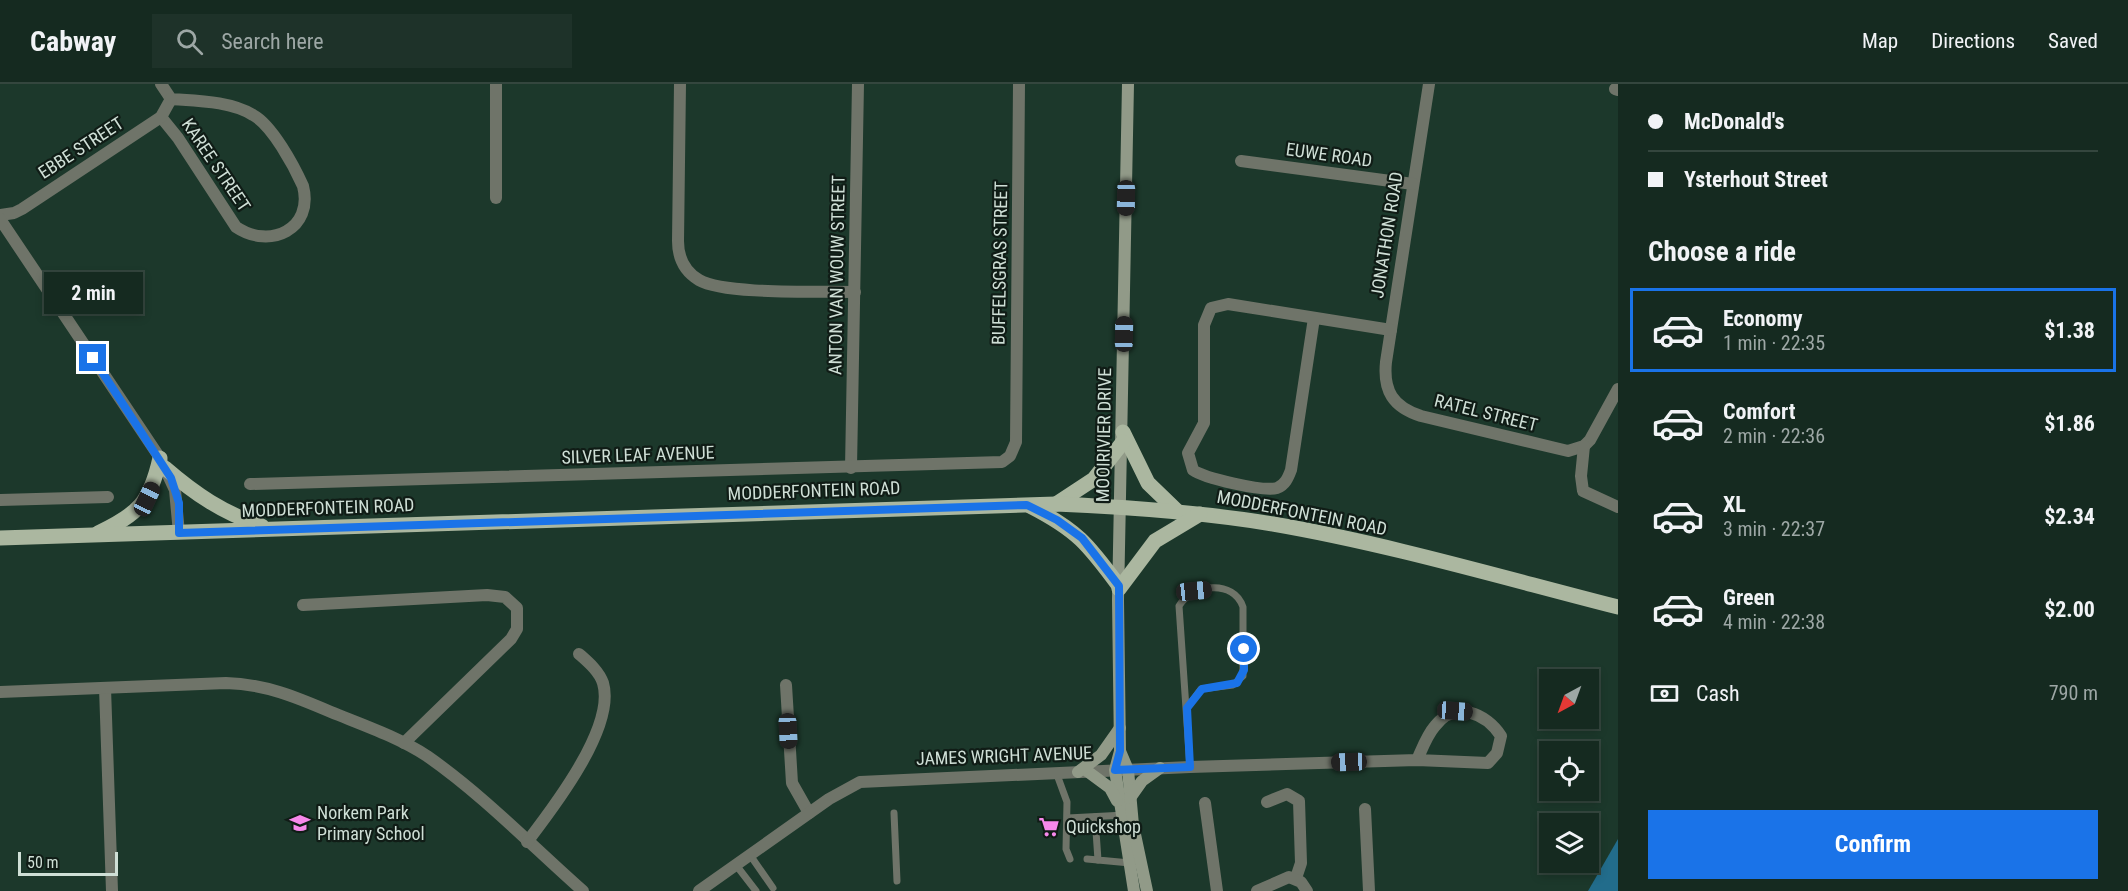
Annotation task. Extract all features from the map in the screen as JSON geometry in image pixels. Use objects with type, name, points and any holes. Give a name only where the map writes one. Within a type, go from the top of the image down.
[{"type":"main road","points":[[1056,504],[1094,479],[1123,437],[1148,483],[1177,511]]},
{"type":"main road","points":[[92,536],[118,523],[141,507],[162,463],[219,509],[273,530]]},
{"type":"main road","name":"MODDERFONTEIN ROAD","points":[[0,538],[1056,504],[1177,511],[1302,530],[1618,607]]},
{"type":"main road","points":[[1027,505],[1057,520],[1082,538],[1119,587],[1155,542],[1200,514]]},
{"type":"street","name":"KAREE STREET","points":[[161,84],[171,99],[243,110],[261,121],[303,186],[306,195],[304,207],[291,229],[282,235],[267,238],[246,234],[236,227],[178,138],[161,117]]},
{"type":"street","points":[[496,84],[496,198]]},
{"type":"street","points":[[680,84],[678,241],[681,260],[685,268],[700,281],[723,288],[855,292]]},
{"type":"street","name":"ANTON VAN WOUW STREET","points":[[851,468],[858,84]]},
{"type":"street","name":"BUFFELSGRAS STREET","points":[[1016,442],[1020,84]]},
{"type":"street","name":"MOOIRIVIER DRIVE","points":[[1128,84],[1119,587],[1120,751],[1128,862],[1134,891]]},
{"type":"street","name":"JONATHON ROAD","points":[[1388,391],[1385,373],[1429,84]]},
{"type":"street","name":"EBBE STREET","points":[[0,217],[14,213],[161,117],[171,99]]},
{"type":"street","name":"EUWE ROAD","points":[[1241,161],[1413,184]]},
{"type":"street","points":[[0,217],[162,463],[179,503],[179,533]]},
{"type":"street","points":[[1314,318],[1291,470],[1282,485],[1264,488],[1198,473],[1188,459],[1190,448],[1204,423],[1204,325],[1208,313],[1215,305],[1228,304],[1391,330]]},
{"type":"street","points":[[1618,389],[1596,431],[1584,446],[1581,476],[1583,491],[1618,507]]},
{"type":"street","name":"RATEL STREET","points":[[1388,391],[1399,406],[1421,416],[1558,450],[1577,449],[1584,446]]},
{"type":"street","name":"SILVER LEAF AVENUE","points":[[250,484],[998,464],[1011,456],[1016,442]]},
{"type":"street","points":[[0,500],[108,497]]},
{"type":"street","points":[[303,605],[487,595],[505,597],[517,608],[517,629],[511,639],[404,743]]},
{"type":"street","points":[[527,842],[569,785],[603,714],[602,682],[597,672],[579,654]]},
{"type":"street","points":[[0,692],[251,684],[285,693],[404,743],[451,775],[583,891]]},
{"type":"street","points":[[786,685],[792,783],[809,813]]},
{"type":"street","points":[[105,688],[112,891]]},
{"type":"street","name":"JAMES WRIGHT AVENUE","points":[[699,891],[809,813],[860,782],[1056,772],[1417,760],[1488,763],[1497,753],[1501,736],[1492,722],[1472,712],[1455,711],[1435,725],[1417,760]]},
{"type":"street","points":[[1120,728],[1101,755],[1083,772],[1110,788],[1124,812]]},
{"type":"street","points":[[1130,798],[1142,781],[1160,768]]},
{"type":"street","name":"MOOIRIVIER DRIVE","points":[[1121,770],[1130,798],[1124,812],[1147,891]]},
{"type":"street","points":[[1268,802],[1287,794],[1299,801],[1301,863],[1296,878]]},
{"type":"street","points":[[1204,803],[1217,891]]},
{"type":"street","points":[[1365,809],[1369,891]]},
{"type":"street","points":[[1257,891],[1282,879],[1296,878]]},
{"type":"street","points":[[1296,878],[1307,891]]},
{"type":"lane","points":[[1187,708],[1202,689],[1233,685],[1243,676],[1243,607],[1240,600],[1230,590],[1216,588],[1194,591],[1184,598],[1179,606],[1190,767]]},
{"type":"lane","points":[[1056,772],[1067,802],[1066,849],[1070,859]]},
{"type":"lane","points":[[1068,818],[1095,817],[1124,812]]},
{"type":"lane","points":[[894,813],[897,881]]},
{"type":"lane","points":[[1095,817],[1098,860]]},
{"type":"lane","points":[[750,855],[773,888]]},
{"type":"lane","points":[[1087,859],[1141,865]]},
{"type":"lane","points":[[736,865],[756,891]]},
{"type":"water","points":[[1618,839],[1618,891],[1588,891]]},
{"type":"place","name":"Norkem Park Primary School","points":[[300,823]]},
{"type":"place","name":"Quickshop","points":[[1049,827]]},
{"type":"route","points":[[93,358],[171,478],[179,503],[179,533],[846,509],[1027,505],[1057,520],[1082,538],[1119,586],[1120,751],[1115,770],[1190,767],[1187,708],[1197,692],[1202,689],[1233,685],[1241,679],[1244,670],[1244,649]]}]
